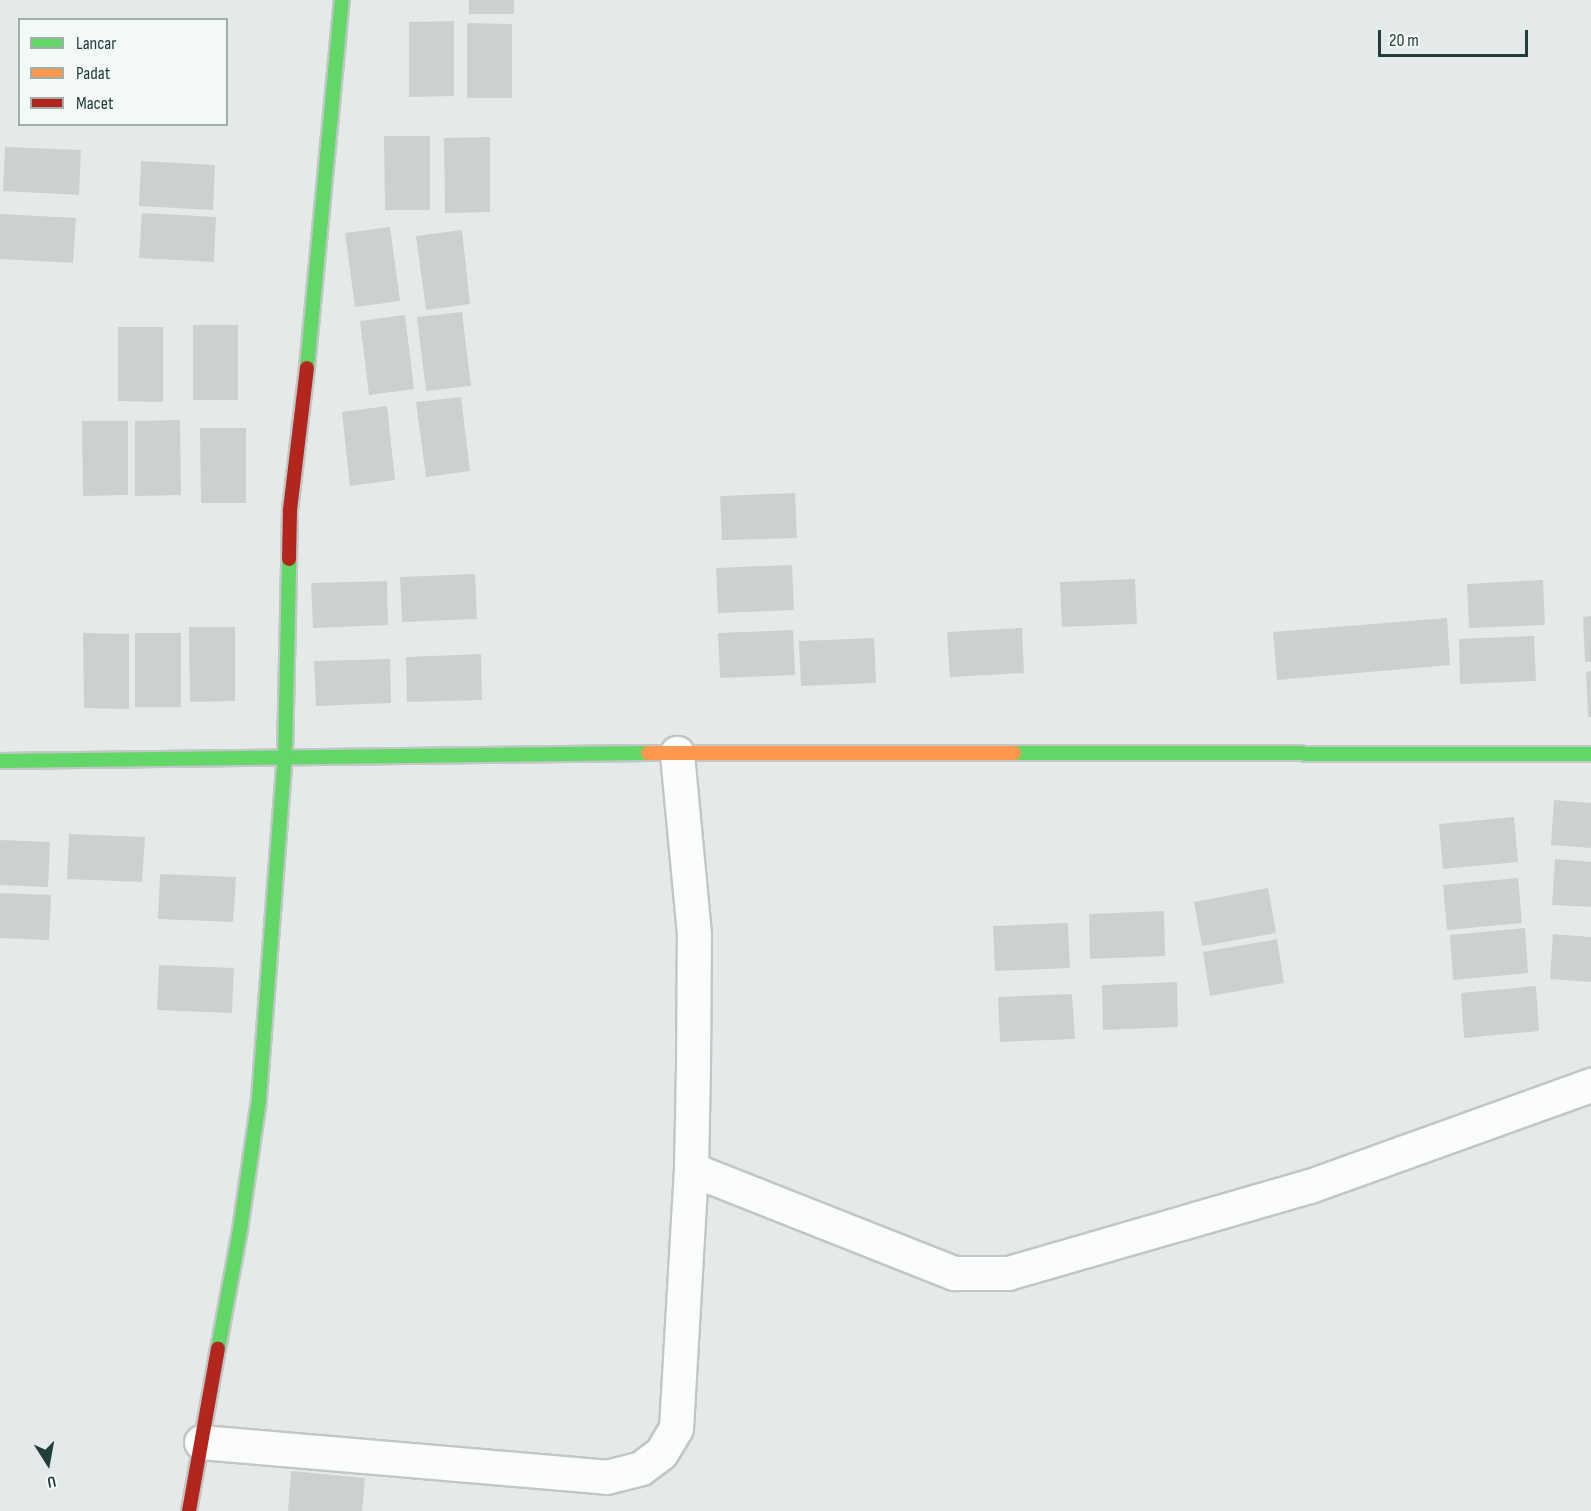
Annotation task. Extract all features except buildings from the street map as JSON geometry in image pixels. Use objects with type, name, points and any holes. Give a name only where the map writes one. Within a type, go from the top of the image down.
[{"type":"street","points":[[189,1511],[240,1230],[260,1100],[285,757],[290,510],[315,304],[334,61],[342,0]]},
{"type":"street","points":[[201,1442],[606,1477],[641,1468],[661,1453],[676,1428],[691,1169],[694,934],[677,753]]},
{"type":"street","points":[[0,761],[677,753],[1591,754]]},
{"type":"street","points":[[691,1169],[954,1273],[1008,1273],[1310,1186],[1591,1085]]},
{"type":"traffic: fast","points":[[307,368],[342,0]]},
{"type":"traffic: fast","points":[[218,1349],[240,1230],[259,1099],[285,757],[289,559]]},
{"type":"traffic: fast","points":[[0,761],[648,753]]},
{"type":"traffic: fast","points":[[1014,753],[1591,754]]},
{"type":"traffic: slow","points":[[648,753],[1014,753]]},
{"type":"traffic: jam","points":[[289,559],[290,510],[307,368]]},
{"type":"traffic: jam","points":[[189,1511],[218,1349]]}]
